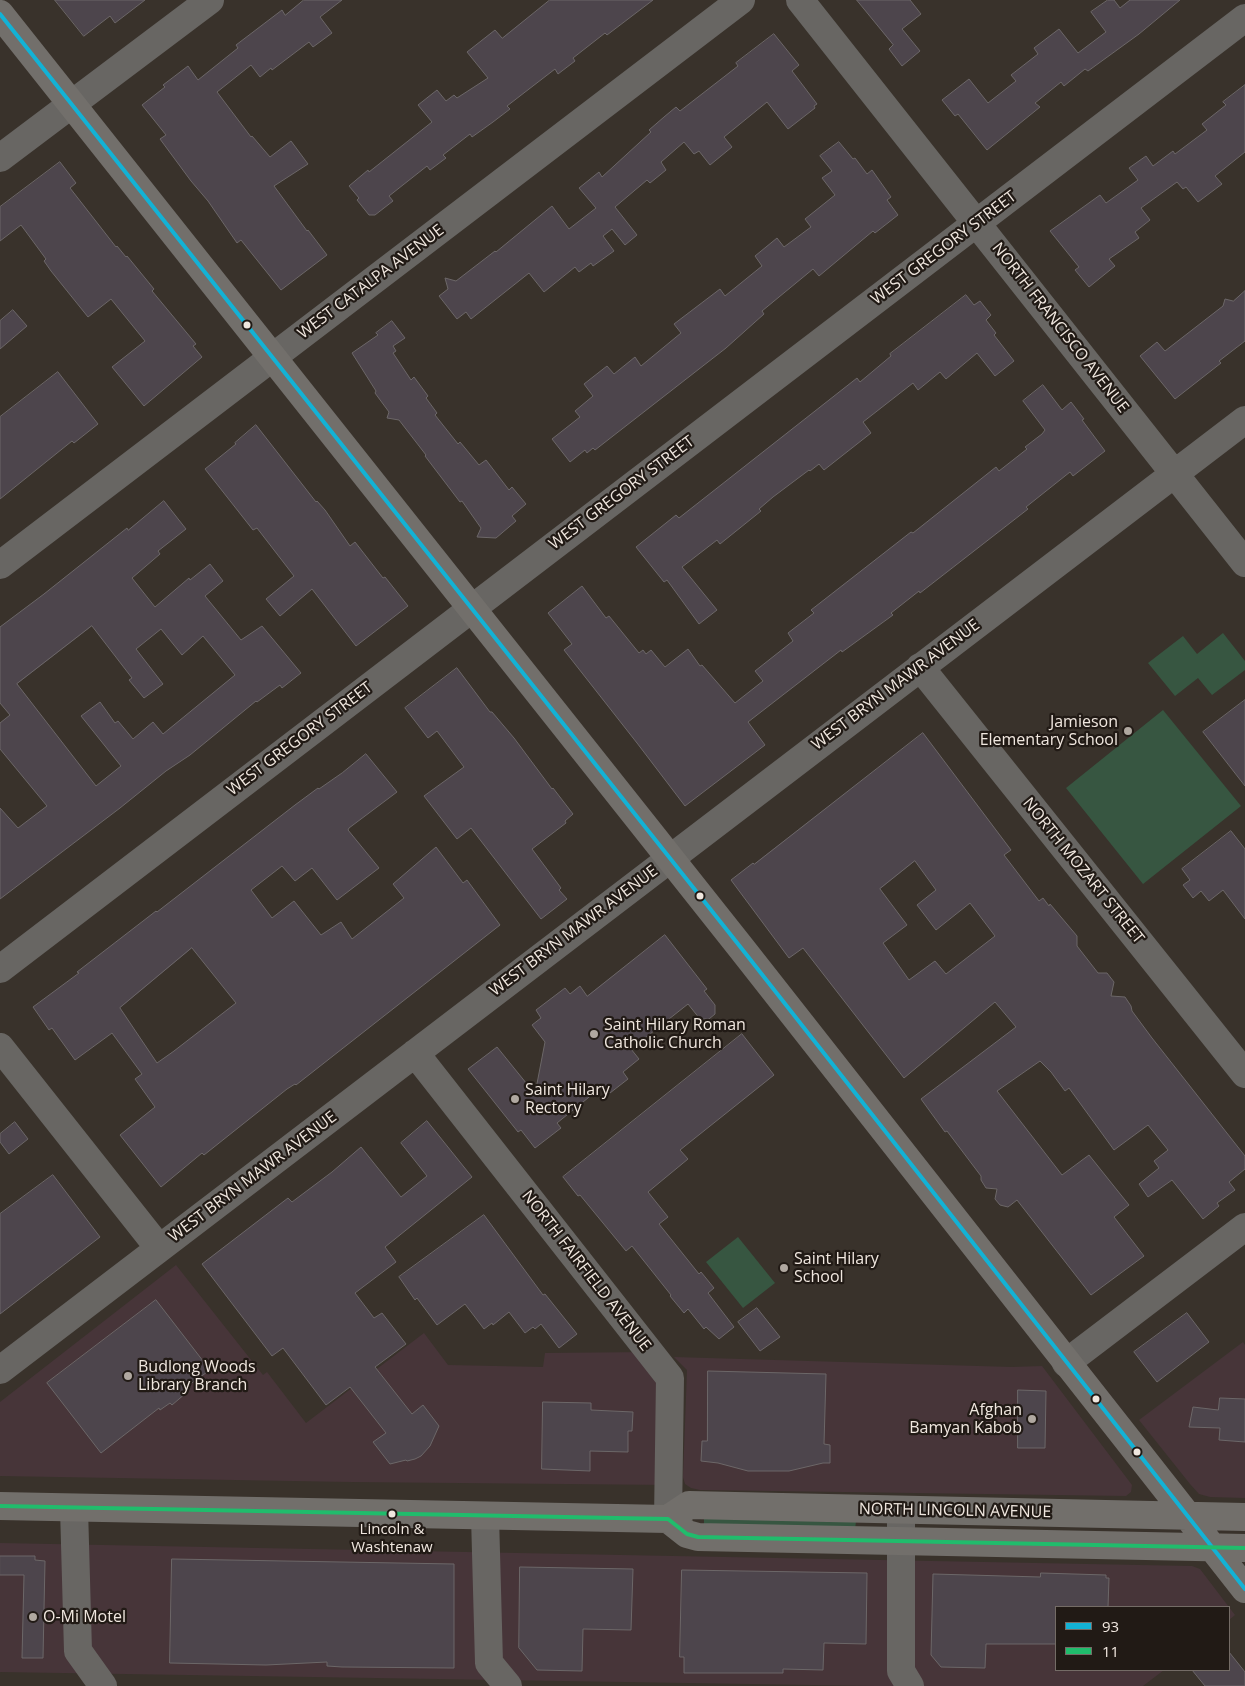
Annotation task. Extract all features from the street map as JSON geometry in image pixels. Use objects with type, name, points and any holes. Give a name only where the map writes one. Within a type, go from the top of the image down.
[{"type":"main road","points":[[0,14],[670,858],[1245,1589]]},
{"type":"main road","name":"NORTH LINCOLN AVENUE","points":[[1245,1517],[689,1505],[668,1519],[687,1534],[698,1537],[1245,1548]]},
{"type":"main road","points":[[0,1506],[668,1519]]},
{"type":"street","points":[[0,158],[210,0]]},
{"type":"street","name":"WEST CATALPA AVENUE","points":[[0,565],[741,0]]},
{"type":"street","name":"NORTH FRANCISCO AVENUE","points":[[800,0],[1245,563]]},
{"type":"street","name":"WEST GREGORY STREET","points":[[0,969],[1245,18]]},
{"type":"street","name":"WEST BRYN MAWR AVENUE","points":[[0,1370],[1245,420]]},
{"type":"street","name":"NORTH MOZART STREET","points":[[920,667],[1245,1074]]},
{"type":"street","points":[[0,1047],[159,1248]]},
{"type":"street","name":"NORTH FAIRFIELD AVENUE","points":[[414,1053],[670,1378],[668,1519]]},
{"type":"street","points":[[1066,1363],[1245,1227]]},
{"type":"street","points":[[74,1508],[78,1651],[103,1686]]},
{"type":"street","points":[[901,1510],[901,1671],[910,1686]]},
{"type":"street","points":[[485,1516],[489,1662],[508,1686]]},
{"type":"shaded area","points":[[176,1265],[263,1375],[267,1372],[306,1423],[424,1333],[448,1365],[543,1367],[545,1353],[650,1352],[670,1377],[671,1485],[0,1476],[0,1402]]},
{"type":"shaded area","points":[[1243,1342],[1245,1345],[1245,1498],[1210,1497],[1199,1494],[1139,1420]]},
{"type":"shaded area","points":[[674,1357],[1012,1367],[1042,1366],[1132,1485],[1131,1492],[1126,1496],[700,1490],[691,1488],[685,1484],[683,1477],[687,1370]]},
{"type":"shaded area","points":[[0,1543],[1192,1566],[1200,1569],[1228,1606],[1055,1606],[1055,1671],[1163,1671],[1143,1686],[874,1686],[0,1672]]},
{"type":"shaded area","points":[[1230,1608],[1235,1615],[1230,1619]]},
{"type":"green space","points":[[1223,633],[1245,661],[1245,670],[1212,695],[1198,678],[1175,696],[1148,663],[1183,636],[1197,654]]},
{"type":"green space","points":[[1163,710],[1241,806],[1143,884],[1066,788]]},
{"type":"green space","points":[[738,1237],[775,1283],[743,1308],[706,1262]]},
{"type":"green space","points":[[704,1518],[856,1521],[855,1530],[704,1527]]},
{"type":"building","points":[[55,0],[145,0],[115,23],[110,16],[84,36]]},
{"type":"building","points":[[304,0],[342,0],[320,17],[332,33],[313,47],[309,42],[260,77],[251,65],[217,92],[251,137],[270,157],[291,141],[308,164],[274,186],[327,255],[281,290],[241,240],[237,243],[208,201],[160,139],[166,135],[142,105],[165,87],[163,85],[188,66],[198,80],[238,48],[236,45],[282,10],[285,15]]},
{"type":"building","points":[[550,0],[653,0],[607,35],[605,33],[573,58],[575,61],[558,74],[555,69],[507,106],[510,109],[472,137],[470,134],[443,155],[446,158],[430,170],[427,166],[389,196],[393,201],[375,215],[369,215],[349,186],[432,122],[418,105],[437,90],[446,101],[454,95],[457,98],[488,78],[467,52],[495,30],[502,38]]},
{"type":"building","points":[[857,0],[910,0],[921,14],[902,29],[920,51],[902,66],[889,49],[893,45]]},
{"type":"building","points":[[1108,0],[1114,0],[1120,8],[1130,0],[1180,0],[1139,34],[1088,71],[1085,69],[1064,86],[1061,82],[1035,103],[1040,107],[987,150],[958,114],[955,116],[942,100],[969,79],[988,103],[1016,81],[1011,75],[1038,54],[1034,48],[1059,29],[1078,53],[1106,32],[1091,12]]},
{"type":"building","points":[[774,34],[799,65],[792,71],[817,104],[814,106],[815,108],[788,129],[767,102],[724,137],[732,147],[710,165],[699,151],[694,154],[684,142],[661,162],[666,170],[650,183],[647,180],[615,207],[637,235],[625,245],[612,229],[603,236],[614,251],[593,266],[591,263],[579,272],[575,267],[544,292],[529,273],[471,319],[466,312],[457,319],[439,296],[448,289],[445,278],[456,281],[496,252],[552,206],[569,229],[596,208],[579,188],[599,172],[602,177],[651,132],[649,130],[676,107],[680,111],[738,66],[736,63]]},
{"type":"building","points":[[1245,85],[1245,152],[1215,176],[1222,184],[1198,202],[1186,187],[1183,189],[1177,182],[1141,208],[1150,220],[1135,232],[1139,238],[1109,259],[1115,266],[1089,287],[1075,270],[1079,267],[1050,231],[1100,195],[1106,203],[1138,180],[1129,168],[1146,156],[1153,166],[1173,151],[1175,154],[1207,130],[1202,124],[1226,105],[1223,102]]},
{"type":"building","points":[[839,142],[853,159],[855,158],[867,174],[872,170],[891,197],[887,200],[898,215],[875,233],[873,231],[819,276],[813,269],[762,311],[764,314],[726,348],[595,450],[593,448],[587,453],[585,450],[570,462],[552,439],[580,417],[575,411],[593,396],[584,384],[607,366],[614,374],[635,357],[641,366],[681,333],[674,324],[720,289],[725,296],[762,266],[755,256],[777,238],[784,247],[811,227],[805,219],[835,195],[822,178],[832,171],[820,156]]},
{"type":"building","points":[[60,162],[76,183],[70,188],[116,247],[127,256],[154,289],[152,291],[196,344],[193,346],[202,357],[144,406],[112,367],[145,341],[111,299],[88,317],[51,271],[44,261],[46,259],[21,225],[0,241],[0,207]]},
{"type":"building","points":[[1245,291],[1245,341],[1219,361],[1221,363],[1175,399],[1140,356],[1157,342],[1165,351],[1223,306],[1225,299],[1233,301]]},
{"type":"building","points":[[966,295],[974,305],[980,301],[991,315],[986,320],[996,333],[994,335],[1014,361],[995,376],[977,353],[946,379],[940,372],[918,390],[913,383],[863,422],[871,433],[824,470],[819,464],[809,470],[773,497],[759,509],[761,511],[720,544],[717,540],[682,567],[717,610],[699,624],[667,580],[664,582],[636,547],[676,515],[679,518],[857,378],[860,382],[891,356],[890,354]]},
{"type":"building","points":[[13,310],[27,326],[0,349],[0,321]]},
{"type":"building","points":[[392,321],[405,338],[393,346],[396,351],[393,353],[411,380],[414,377],[428,396],[426,398],[437,413],[435,415],[458,444],[460,442],[479,465],[486,460],[509,490],[512,487],[526,504],[512,516],[516,521],[496,538],[477,537],[481,528],[399,420],[387,418],[389,412],[375,393],[376,391],[352,353],[378,335],[376,333]]},
{"type":"building","points":[[58,372],[98,424],[74,443],[72,441],[0,499],[0,417]]},
{"type":"building","points":[[1043,385],[1062,410],[1071,402],[1105,451],[1073,476],[1070,472],[1026,507],[1028,509],[920,593],[919,591],[891,613],[893,615],[842,652],[841,650],[748,722],[765,745],[685,806],[564,650],[572,644],[548,613],[582,586],[606,618],[609,616],[639,653],[643,650],[646,654],[651,650],[665,667],[688,649],[700,666],[702,665],[735,703],[763,681],[755,671],[793,641],[788,633],[814,613],[811,610],[996,467],[999,471],[1027,449],[1025,447],[1042,434],[1045,430],[1023,401]]},
{"type":"building","points":[[256,425],[316,502],[325,510],[350,546],[355,542],[408,606],[356,646],[312,589],[280,616],[266,599],[294,576],[257,528],[253,530],[205,469]]},
{"type":"building","points":[[164,501],[186,529],[158,551],[160,554],[132,578],[155,607],[189,578],[190,580],[210,564],[223,581],[205,596],[241,640],[262,626],[301,673],[282,688],[280,685],[256,701],[190,755],[166,771],[0,899],[0,808],[18,828],[47,806],[0,749],[0,723],[10,715],[0,703],[0,627],[127,528],[128,530]],"holes":[[[92,626],[132,678],[129,680],[144,698],[163,684],[136,649],[161,629],[182,655],[203,636],[235,675],[163,734],[153,722],[133,739],[118,721],[115,723],[100,702],[81,716],[121,766],[96,786],[17,684]]]},
{"type":"building","points":[[457,668],[490,712],[514,738],[573,814],[565,821],[566,823],[532,849],[567,899],[541,919],[471,828],[457,839],[424,796],[464,767],[437,731],[428,738],[405,708]]},
{"type":"building","points":[[1245,700],[1245,786],[1203,732]]},
{"type":"building","points":[[923,733],[1011,850],[1004,855],[1039,901],[1043,898],[1049,906],[1050,904],[1077,936],[1077,946],[1098,973],[1107,973],[1114,982],[1111,996],[1125,997],[1132,1011],[1152,1038],[1245,1156],[1245,1169],[1229,1182],[1235,1190],[1217,1203],[1219,1206],[1203,1219],[1172,1180],[1148,1197],[1139,1184],[1159,1168],[1154,1161],[1168,1150],[1148,1125],[1114,1150],[1069,1088],[1065,1091],[1040,1061],[997,1091],[1062,1175],[1089,1155],[1129,1205],[1114,1217],[1144,1256],[1091,1295],[1017,1200],[1008,1207],[1000,1205],[995,1199],[997,1189],[986,1188],[981,1180],[981,1176],[921,1099],[1016,1027],[995,1002],[904,1078],[803,948],[789,958],[731,880]],"holes":[[[915,861],[936,890],[917,905],[936,930],[970,903],[995,936],[946,974],[935,961],[909,980],[883,943],[907,925],[880,889]]]},
{"type":"building","points":[[366,754],[397,792],[348,830],[379,868],[337,900],[312,868],[295,881],[282,866],[251,890],[272,918],[294,901],[321,935],[341,922],[352,939],[404,898],[393,884],[436,847],[463,883],[467,880],[500,925],[296,1085],[287,1089],[204,1155],[202,1153],[161,1187],[120,1135],[155,1107],[135,1079],[142,1074],[112,1033],[75,1060],[52,1028],[49,1030],[33,1007],[295,805]],"holes":[[[192,948],[236,1003],[157,1063],[120,1008]]]},
{"type":"building","points":[[1231,831],[1245,849],[1245,919],[1223,890],[1209,901],[1201,891],[1193,898],[1183,885],[1190,880],[1182,869]]},
{"type":"building","name":"Saint Hilary Roman Catholic Church","points":[[665,935],[707,989],[704,991],[715,1005],[715,1014],[709,1019],[700,1019],[688,1004],[631,1049],[639,1059],[623,1072],[628,1079],[610,1093],[604,1085],[557,1123],[561,1128],[535,1148],[521,1130],[518,1132],[468,1069],[497,1047],[535,1094],[545,1042],[532,1025],[541,1018],[536,1010],[565,988],[570,994],[580,986],[587,996]]},
{"type":"building","points":[[742,1034],[774,1075],[680,1150],[688,1159],[648,1192],[668,1217],[659,1224],[699,1274],[701,1272],[714,1288],[708,1293],[734,1327],[719,1339],[706,1327],[704,1329],[688,1309],[684,1313],[632,1246],[626,1251],[563,1177]]},
{"type":"building","points":[[427,1121],[472,1177],[385,1247],[396,1262],[355,1293],[374,1318],[382,1313],[406,1344],[375,1367],[412,1414],[423,1405],[439,1426],[430,1446],[421,1456],[390,1464],[373,1442],[386,1433],[350,1387],[326,1405],[283,1348],[272,1356],[202,1264],[288,1198],[292,1202],[361,1147],[401,1197],[427,1176],[401,1143]]},
{"type":"building","points":[[15,1122],[28,1139],[9,1154],[0,1142],[0,1134]]},
{"type":"building","points":[[53,1175],[100,1237],[0,1314],[0,1214]]},
{"type":"building","points":[[484,1215],[543,1295],[545,1294],[577,1334],[559,1348],[541,1324],[525,1333],[509,1312],[493,1325],[492,1323],[484,1329],[465,1304],[437,1325],[417,1298],[415,1300],[399,1277]]},
{"type":"building","name":"Budlong Woods Library Branch","points":[[156,1300],[210,1370],[189,1385],[190,1387],[185,1391],[186,1393],[172,1405],[170,1403],[160,1410],[159,1408],[101,1453],[47,1383]]},
{"type":"building","points":[[757,1308],[780,1337],[760,1351],[738,1322]]},
{"type":"building","points":[[1187,1313],[1209,1342],[1157,1382],[1134,1352]]},
{"type":"building","points":[[708,1371],[826,1374],[824,1444],[830,1445],[830,1463],[789,1471],[748,1471],[718,1463],[701,1461],[702,1441],[707,1441]]},
{"type":"building","name":"Afghan Bamyan Kabob","points":[[1018,1390],[1046,1391],[1045,1448],[1018,1448]]},
{"type":"building","points":[[1220,1398],[1245,1399],[1245,1442],[1219,1440],[1220,1428],[1189,1427],[1193,1407],[1218,1410]]},
{"type":"building","points":[[543,1402],[591,1403],[591,1410],[633,1412],[632,1431],[628,1431],[628,1452],[590,1451],[590,1471],[542,1469]]},
{"type":"building","name":"O-Mi Motel","points":[[0,1556],[35,1556],[35,1560],[45,1561],[43,1658],[22,1658],[24,1575],[0,1575]]},
{"type":"building","points":[[172,1559],[454,1564],[454,1668],[342,1667],[327,1666],[327,1662],[266,1665],[170,1663]]},
{"type":"building","points":[[520,1567],[633,1569],[631,1630],[583,1629],[582,1671],[537,1670],[519,1648]]},
{"type":"building","points":[[682,1570],[867,1573],[866,1644],[824,1643],[823,1670],[783,1669],[783,1673],[684,1673],[684,1657],[680,1657]]},
{"type":"building","points":[[1041,1573],[1106,1575],[1106,1578],[1109,1578],[1108,1606],[1055,1606],[1055,1644],[986,1644],[985,1668],[941,1667],[931,1655],[933,1574],[1040,1577]]},
{"type":"building","points":[[1230,1653],[1245,1672],[1245,1686],[1205,1686],[1193,1671],[1230,1671]]},
{"type":"transit line","name":"93","points":[[0,14],[742,949],[1245,1589]]},
{"type":"transit line","name":"11","points":[[0,1506],[668,1519],[687,1534],[698,1537],[1245,1548]]},
{"type":"place","name":"Jamieson Elementary School","points":[[1128,731]]},
{"type":"place","name":"Saint Hilary Roman Catholic Church","points":[[594,1034]]},
{"type":"place","name":"Saint Hilary Rectory","points":[[515,1099]]},
{"type":"place","name":"Saint Hilary School","points":[[784,1268]]},
{"type":"place","name":"Budlong Woods Library Branch","points":[[128,1376]]},
{"type":"place","name":"Afghan Bamyan Kabob","points":[[1032,1419]]},
{"type":"place","name":"Lincoln & Washtenaw","points":[[392,1514]]},
{"type":"place","name":"O-Mi Motel","points":[[33,1617]]}]
